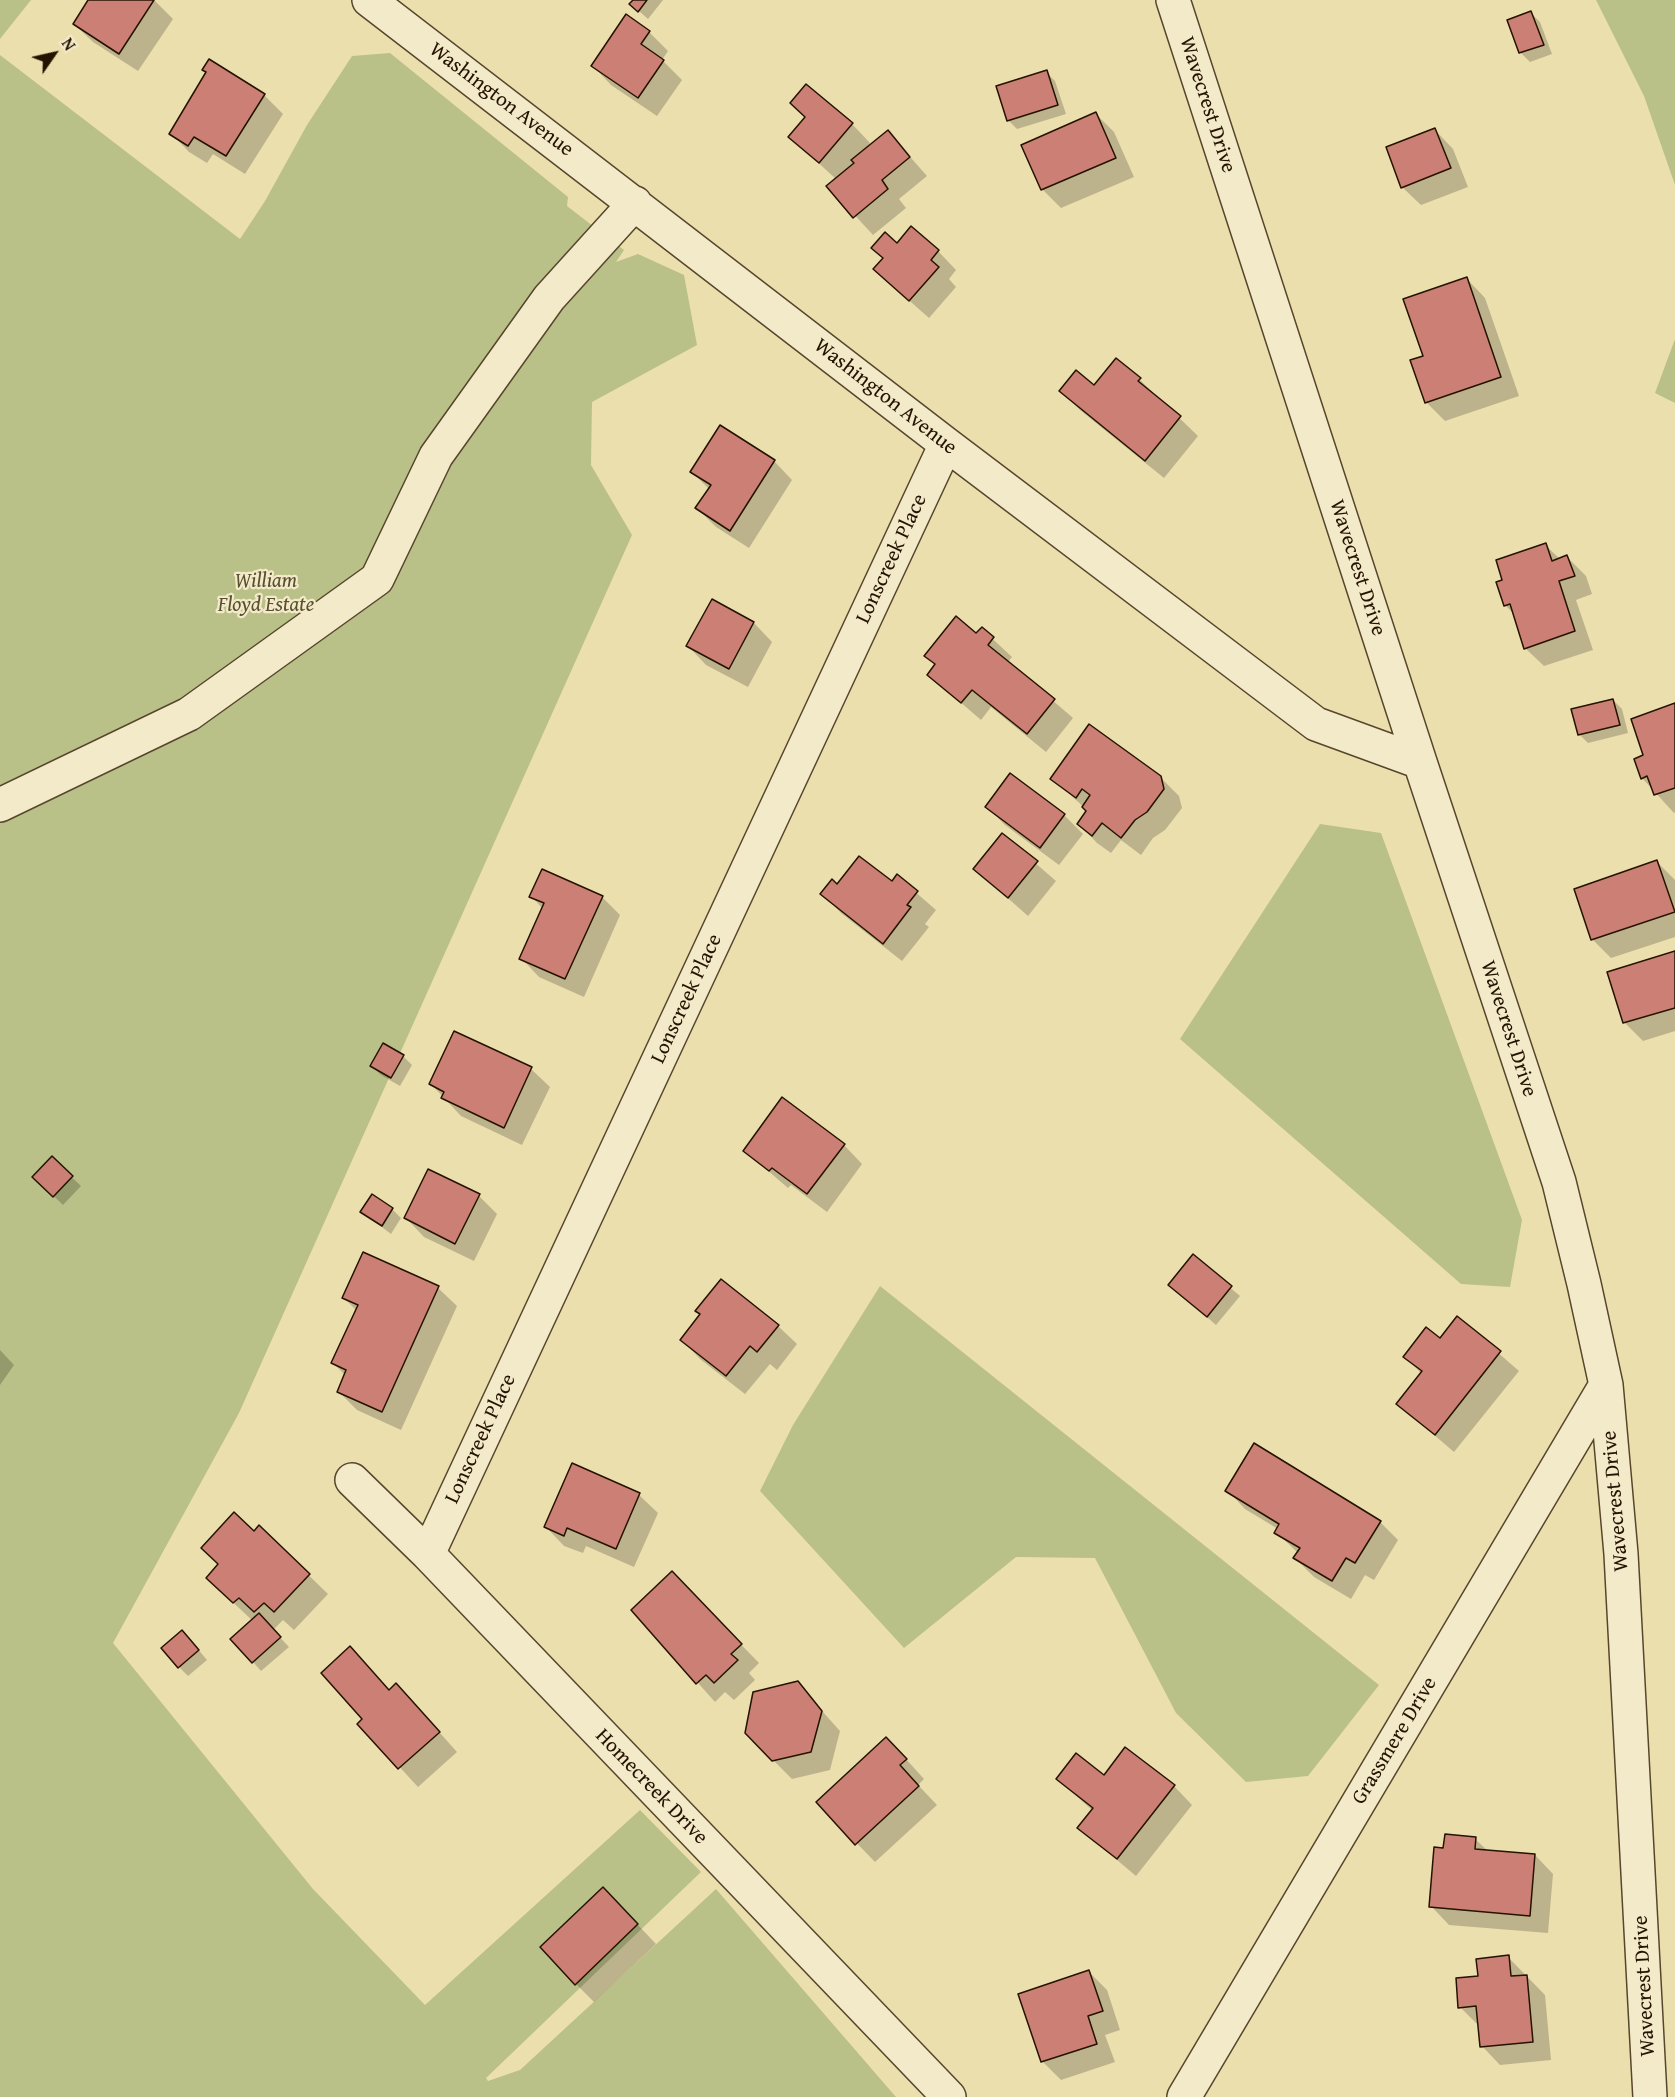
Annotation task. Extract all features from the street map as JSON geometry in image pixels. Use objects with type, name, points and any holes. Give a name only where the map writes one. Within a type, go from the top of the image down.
[{"type":"street","name":"Washington Avenue","points":[[369,0],[946,444],[1316,724],[1420,762]]},
{"type":"street","name":"Wavecrest Drive","points":[[1173,0],[1559,1182],[1606,1385],[1622,1566],[1650,2097]]},
{"type":"street","points":[[0,805],[189,714],[377,579],[436,456],[549,298],[635,203]]},
{"type":"street","name":"Lonscreek Place","points":[[428,1554],[946,444]]},
{"type":"street","name":"Grassmere Drive","points":[[1184,2097],[1606,1385]]},
{"type":"street","name":"Homecreek Drive","points":[[352,1480],[428,1554],[949,2097]]},
{"type":"green space","points":[[0,0],[31,0],[0,39]]},
{"type":"green space","points":[[1596,0],[1675,0],[1675,185],[1644,96]]},
{"type":"green space","name":"William Floyd Estate","points":[[390,53],[568,197],[567,206],[624,250],[616,262],[638,254],[684,275],[697,345],[592,402],[591,465],[632,535],[239,1413],[113,1643],[313,1889],[425,2005],[640,1810],[701,1872],[486,2078],[488,2081],[520,2070],[716,1889],[896,2097],[0,2097],[0,55],[240,239],[265,201],[307,125],[352,56]]},
{"type":"green space","points":[[1675,339],[1675,403],[1655,393]]},
{"type":"green space","points":[[1320,824],[1381,833],[1522,1220],[1510,1287],[1461,1284],[1180,1039]]},
{"type":"green space","points":[[880,1286],[1379,1685],[1308,1776],[1246,1782],[1176,1713],[1095,1558],[1016,1557],[904,1648],[760,1491],[793,1425]]},
{"type":"building","points":[[88,0],[154,0],[119,54],[73,24]]},
{"type":"building","points":[[633,0],[647,0],[638,12],[629,4]]},
{"type":"building","points":[[1531,11],[1544,45],[1519,53],[1507,20]]},
{"type":"building","points":[[626,14],[650,31],[641,44],[664,60],[638,98],[591,66]]},
{"type":"building","points":[[209,59],[265,94],[226,156],[194,137],[188,146],[169,134],[206,72],[202,70]]},
{"type":"building","points":[[1047,70],[1058,105],[1007,121],[996,86]]},
{"type":"building","points":[[806,84],[853,123],[819,163],[788,137],[805,117],[790,103]]},
{"type":"building","points":[[1096,112],[1116,158],[1041,190],[1021,145]]},
{"type":"building","points":[[1435,128],[1451,168],[1401,188],[1386,147]]},
{"type":"building","points":[[888,130],[910,157],[882,180],[888,189],[853,218],[826,186],[854,163],[851,160]]},
{"type":"building","points":[[911,226],[939,250],[931,260],[939,267],[909,301],[873,269],[883,258],[871,248],[885,232],[897,243]]},
{"type":"building","points":[[1467,277],[1501,377],[1425,403],[1410,360],[1423,356],[1403,299]]},
{"type":"building","points":[[1116,358],[1141,378],[1138,381],[1181,416],[1145,461],[1059,391],[1076,370],[1094,385]]},
{"type":"building","points":[[720,425],[775,460],[730,531],[695,508],[711,485],[690,472]]},
{"type":"building","points":[[1546,543],[1552,561],[1567,555],[1575,576],[1559,581],[1575,631],[1524,649],[1510,604],[1504,606],[1496,582],[1502,580],[1496,560]]},
{"type":"building","points":[[712,599],[754,622],[729,669],[686,646]]},
{"type":"building","points":[[956,616],[976,633],[982,627],[994,637],[988,645],[1055,699],[1027,734],[972,690],[961,703],[927,675],[935,664],[924,656]]},
{"type":"building","points":[[1613,699],[1620,725],[1578,735],[1571,709]]},
{"type":"building","points":[[1675,703],[1675,788],[1654,795],[1647,776],[1641,779],[1634,759],[1643,755],[1631,719]]},
{"type":"building","points":[[1089,724],[1161,776],[1164,789],[1147,812],[1135,820],[1121,838],[1102,823],[1092,836],[1077,824],[1086,811],[1082,807],[1090,795],[1082,789],[1076,798],[1050,779]]},
{"type":"building","points":[[1010,773],[1065,814],[1040,848],[985,807]]},
{"type":"building","points":[[1002,833],[1038,861],[1008,898],[973,869]]},
{"type":"building","points":[[859,856],[892,881],[897,874],[918,891],[907,905],[911,907],[883,944],[820,894],[832,879],[837,884]]},
{"type":"building","points":[[1657,860],[1675,912],[1591,940],[1574,889]]},
{"type":"building","points":[[542,869],[603,896],[565,979],[519,959],[544,903],[529,897]]},
{"type":"building","points":[[1675,951],[1675,1008],[1623,1023],[1607,972]]},
{"type":"building","points":[[454,1031],[532,1067],[504,1128],[441,1098],[444,1092],[429,1084]]},
{"type":"building","points":[[383,1043],[404,1055],[391,1078],[370,1066]]},
{"type":"building","points":[[782,1097],[845,1144],[807,1194],[772,1168],[769,1171],[743,1151]]},
{"type":"building","points":[[52,1156],[73,1176],[53,1197],[32,1177]]},
{"type":"building","points":[[428,1169],[480,1194],[455,1244],[404,1218]]},
{"type":"building","points":[[372,1194],[393,1208],[382,1226],[360,1212]]},
{"type":"building","points":[[363,1252],[439,1286],[382,1412],[337,1392],[346,1370],[331,1363],[358,1305],[342,1298]]},
{"type":"building","points":[[1193,1254],[1232,1286],[1207,1317],[1168,1285]]},
{"type":"building","points":[[721,1279],[779,1325],[757,1352],[750,1346],[726,1376],[680,1340],[700,1314],[695,1311]]},
{"type":"building","points":[[1457,1316],[1501,1351],[1435,1435],[1396,1404],[1422,1371],[1403,1357],[1426,1327],[1440,1338]]},
{"type":"building","points":[[1254,1443],[1381,1521],[1355,1563],[1346,1558],[1332,1581],[1293,1558],[1300,1548],[1274,1533],[1279,1524],[1225,1491]]},
{"type":"building","points":[[572,1463],[640,1493],[616,1549],[567,1528],[564,1536],[544,1527]]},
{"type":"building","points":[[234,1512],[254,1531],[259,1525],[310,1574],[274,1612],[264,1603],[254,1612],[239,1598],[233,1603],[206,1578],[218,1564],[201,1548]]},
{"type":"building","points":[[672,1571],[742,1644],[731,1654],[738,1660],[714,1683],[706,1675],[696,1684],[631,1610]]},
{"type":"building","points":[[259,1613],[281,1637],[252,1663],[230,1639]]},
{"type":"building","points":[[182,1630],[199,1650],[178,1668],[161,1648]]},
{"type":"building","points":[[350,1646],[389,1690],[396,1683],[440,1732],[398,1769],[357,1724],[362,1719],[321,1673]]},
{"type":"building","points":[[798,1681],[822,1711],[811,1752],[772,1761],[745,1733],[753,1692]]},
{"type":"building","points":[[886,1737],[907,1759],[900,1765],[919,1786],[855,1845],[816,1802]]},
{"type":"building","points":[[1125,1747],[1175,1785],[1117,1859],[1077,1828],[1093,1808],[1056,1779],[1076,1753],[1104,1775]]},
{"type":"building","points":[[1445,1834],[1476,1837],[1475,1849],[1535,1854],[1530,1916],[1429,1907],[1434,1847],[1443,1848]]},
{"type":"building","points":[[603,1887],[638,1924],[575,1985],[540,1947]]},
{"type":"building","points":[[1509,1955],[1511,1976],[1527,1975],[1533,2042],[1480,2047],[1476,2006],[1458,2008],[1456,1978],[1478,1976],[1476,1959]]},
{"type":"building","points":[[1089,1970],[1103,2011],[1088,2016],[1097,2044],[1041,2062],[1018,1994]]}]
